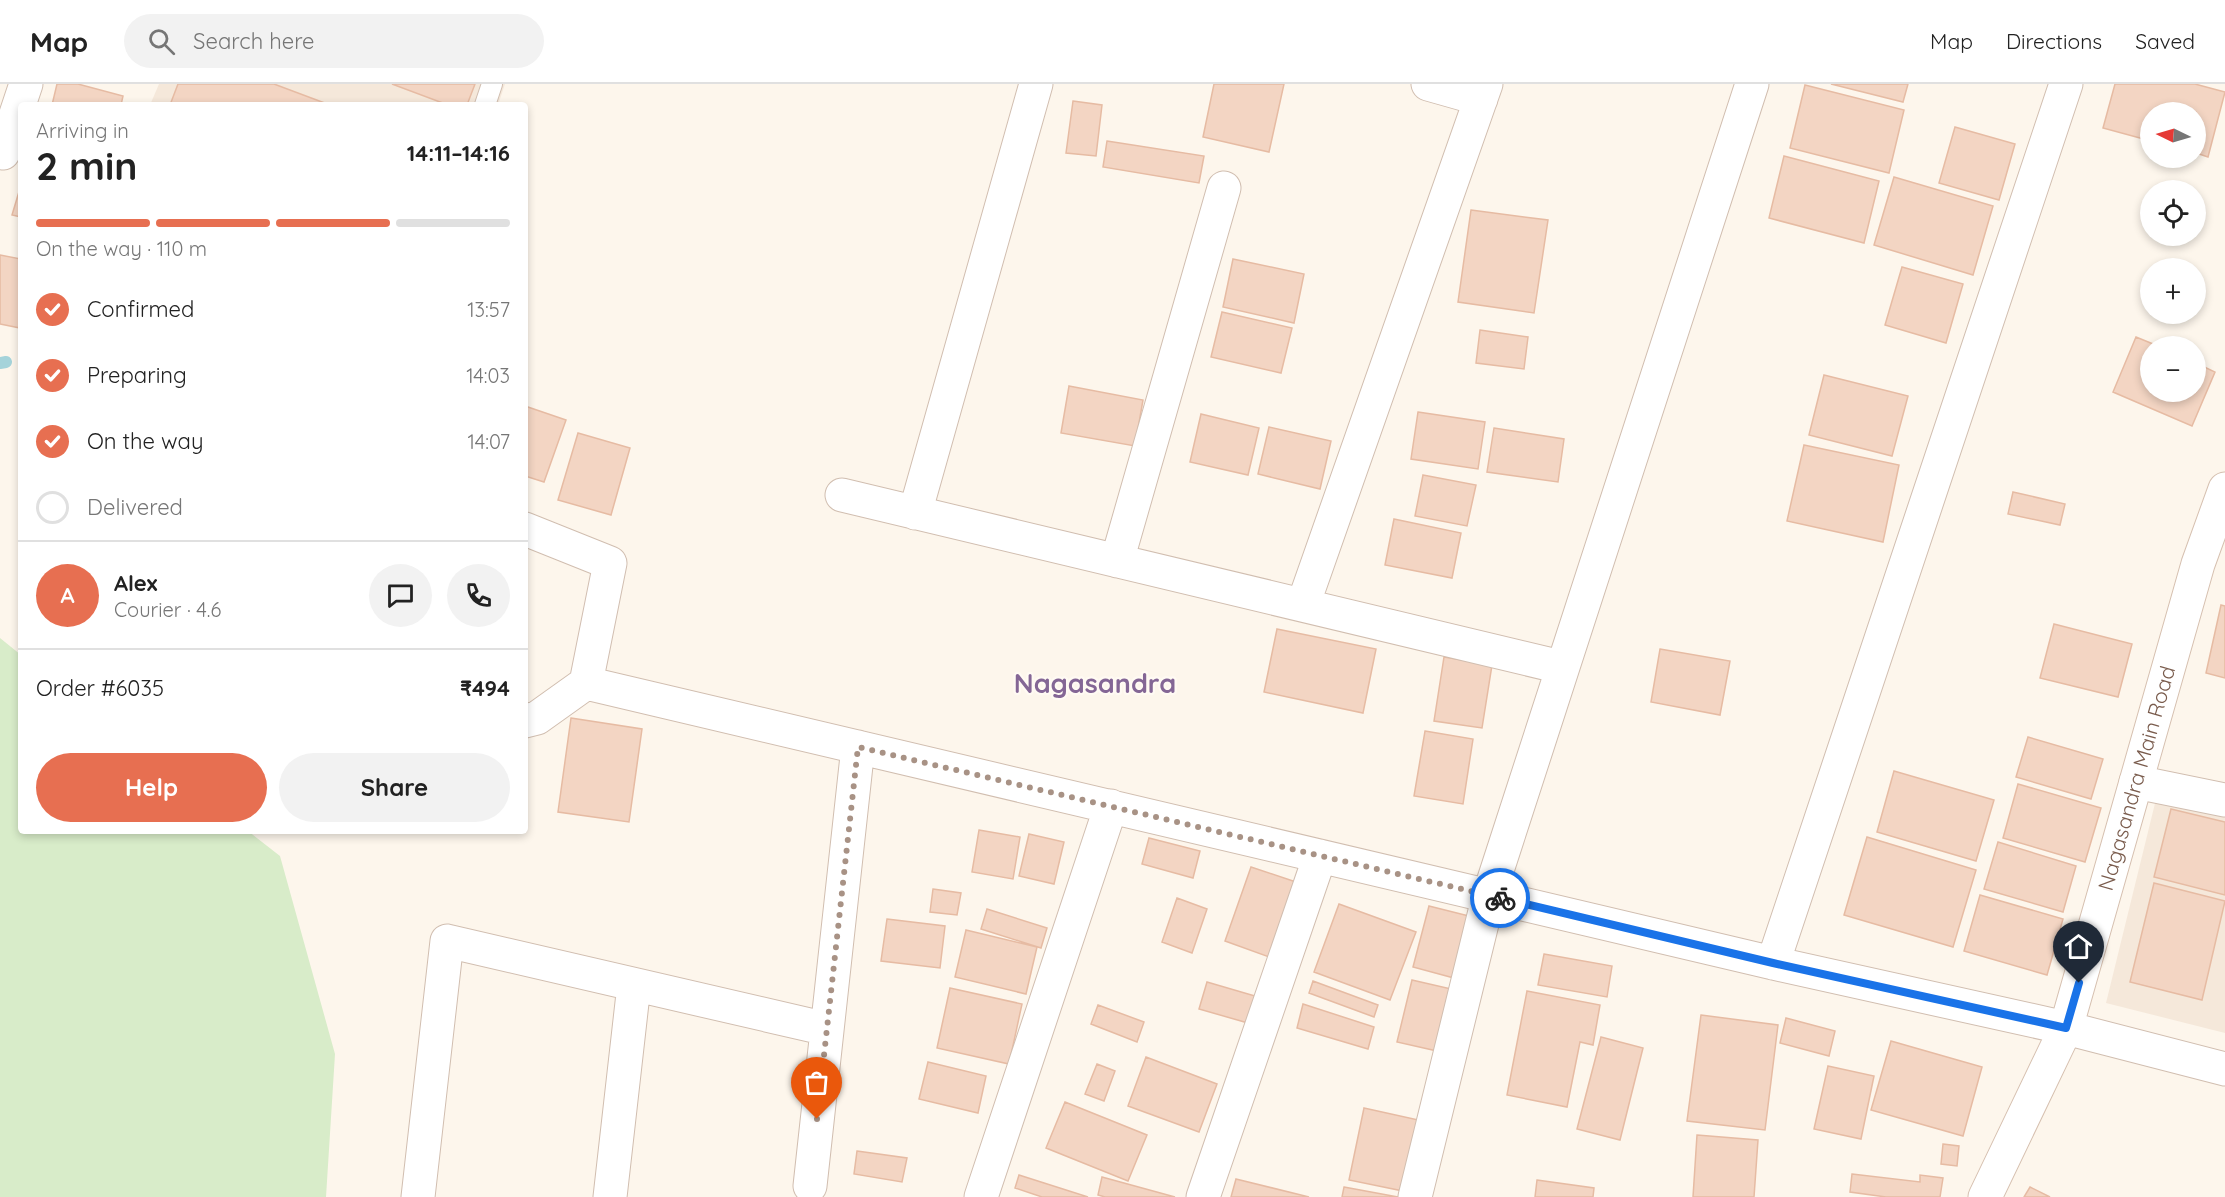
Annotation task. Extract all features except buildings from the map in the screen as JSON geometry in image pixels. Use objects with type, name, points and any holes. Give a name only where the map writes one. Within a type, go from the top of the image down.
[{"type":"street","points":[[20,102],[26,84]]},
{"type":"street","points":[[915,513],[1036,84]]},
{"type":"street","points":[[1303,606],[1484,91],[1428,84]]},
{"type":"street","points":[[1415,1197],[1489,895],[1561,667],[1752,84]]},
{"type":"street","points":[[1773,963],[2066,84]]},
{"type":"street","points":[[3,153],[18,108]]},
{"type":"street","points":[[1117,561],[1224,188]]},
{"type":"street","name":"Nagasandra Main Road","points":[[1985,1197],[2066,1028],[2198,564],[2225,489]]},
{"type":"street","points":[[842,495],[1561,667]]},
{"type":"street","points":[[528,530],[610,563],[586,683],[537,718],[528,720]]},
{"type":"street","points":[[586,683],[1773,963],[2066,1028],[2225,1070]]},
{"type":"street","points":[[810,1186],[858,747]]},
{"type":"street","points":[[2136,782],[2225,800]]},
{"type":"street","points":[[981,1197],[1111,806]]},
{"type":"street","points":[[1203,1197],[1320,855]]},
{"type":"street","points":[[418,1197],[447,941],[827,1029]]},
{"type":"street","points":[[610,1197],[634,985]]},
{"type":"lane","points":[[486,102],[492,84]]},
{"type":"shaded area","points":[[159,84],[505,84],[499,102],[151,102]]},
{"type":"shaded area","points":[[2159,787],[2225,803],[2225,1033],[2106,1003]]},
{"type":"green space","points":[[0,638],[18,653],[18,834],[252,834],[280,856],[335,1054],[326,1197],[0,1197]]},
{"type":"waterway","points":[[0,363],[6,362]]},
{"type":"way so far","points":[[817,1119],[858,747],[1500,898]]},
{"type":"district","name":"Nagasandra","points":[[1095,684]]},
{"type":"route","points":[[1500,898],[1773,963],[2066,1028],[2079,983]]}]
